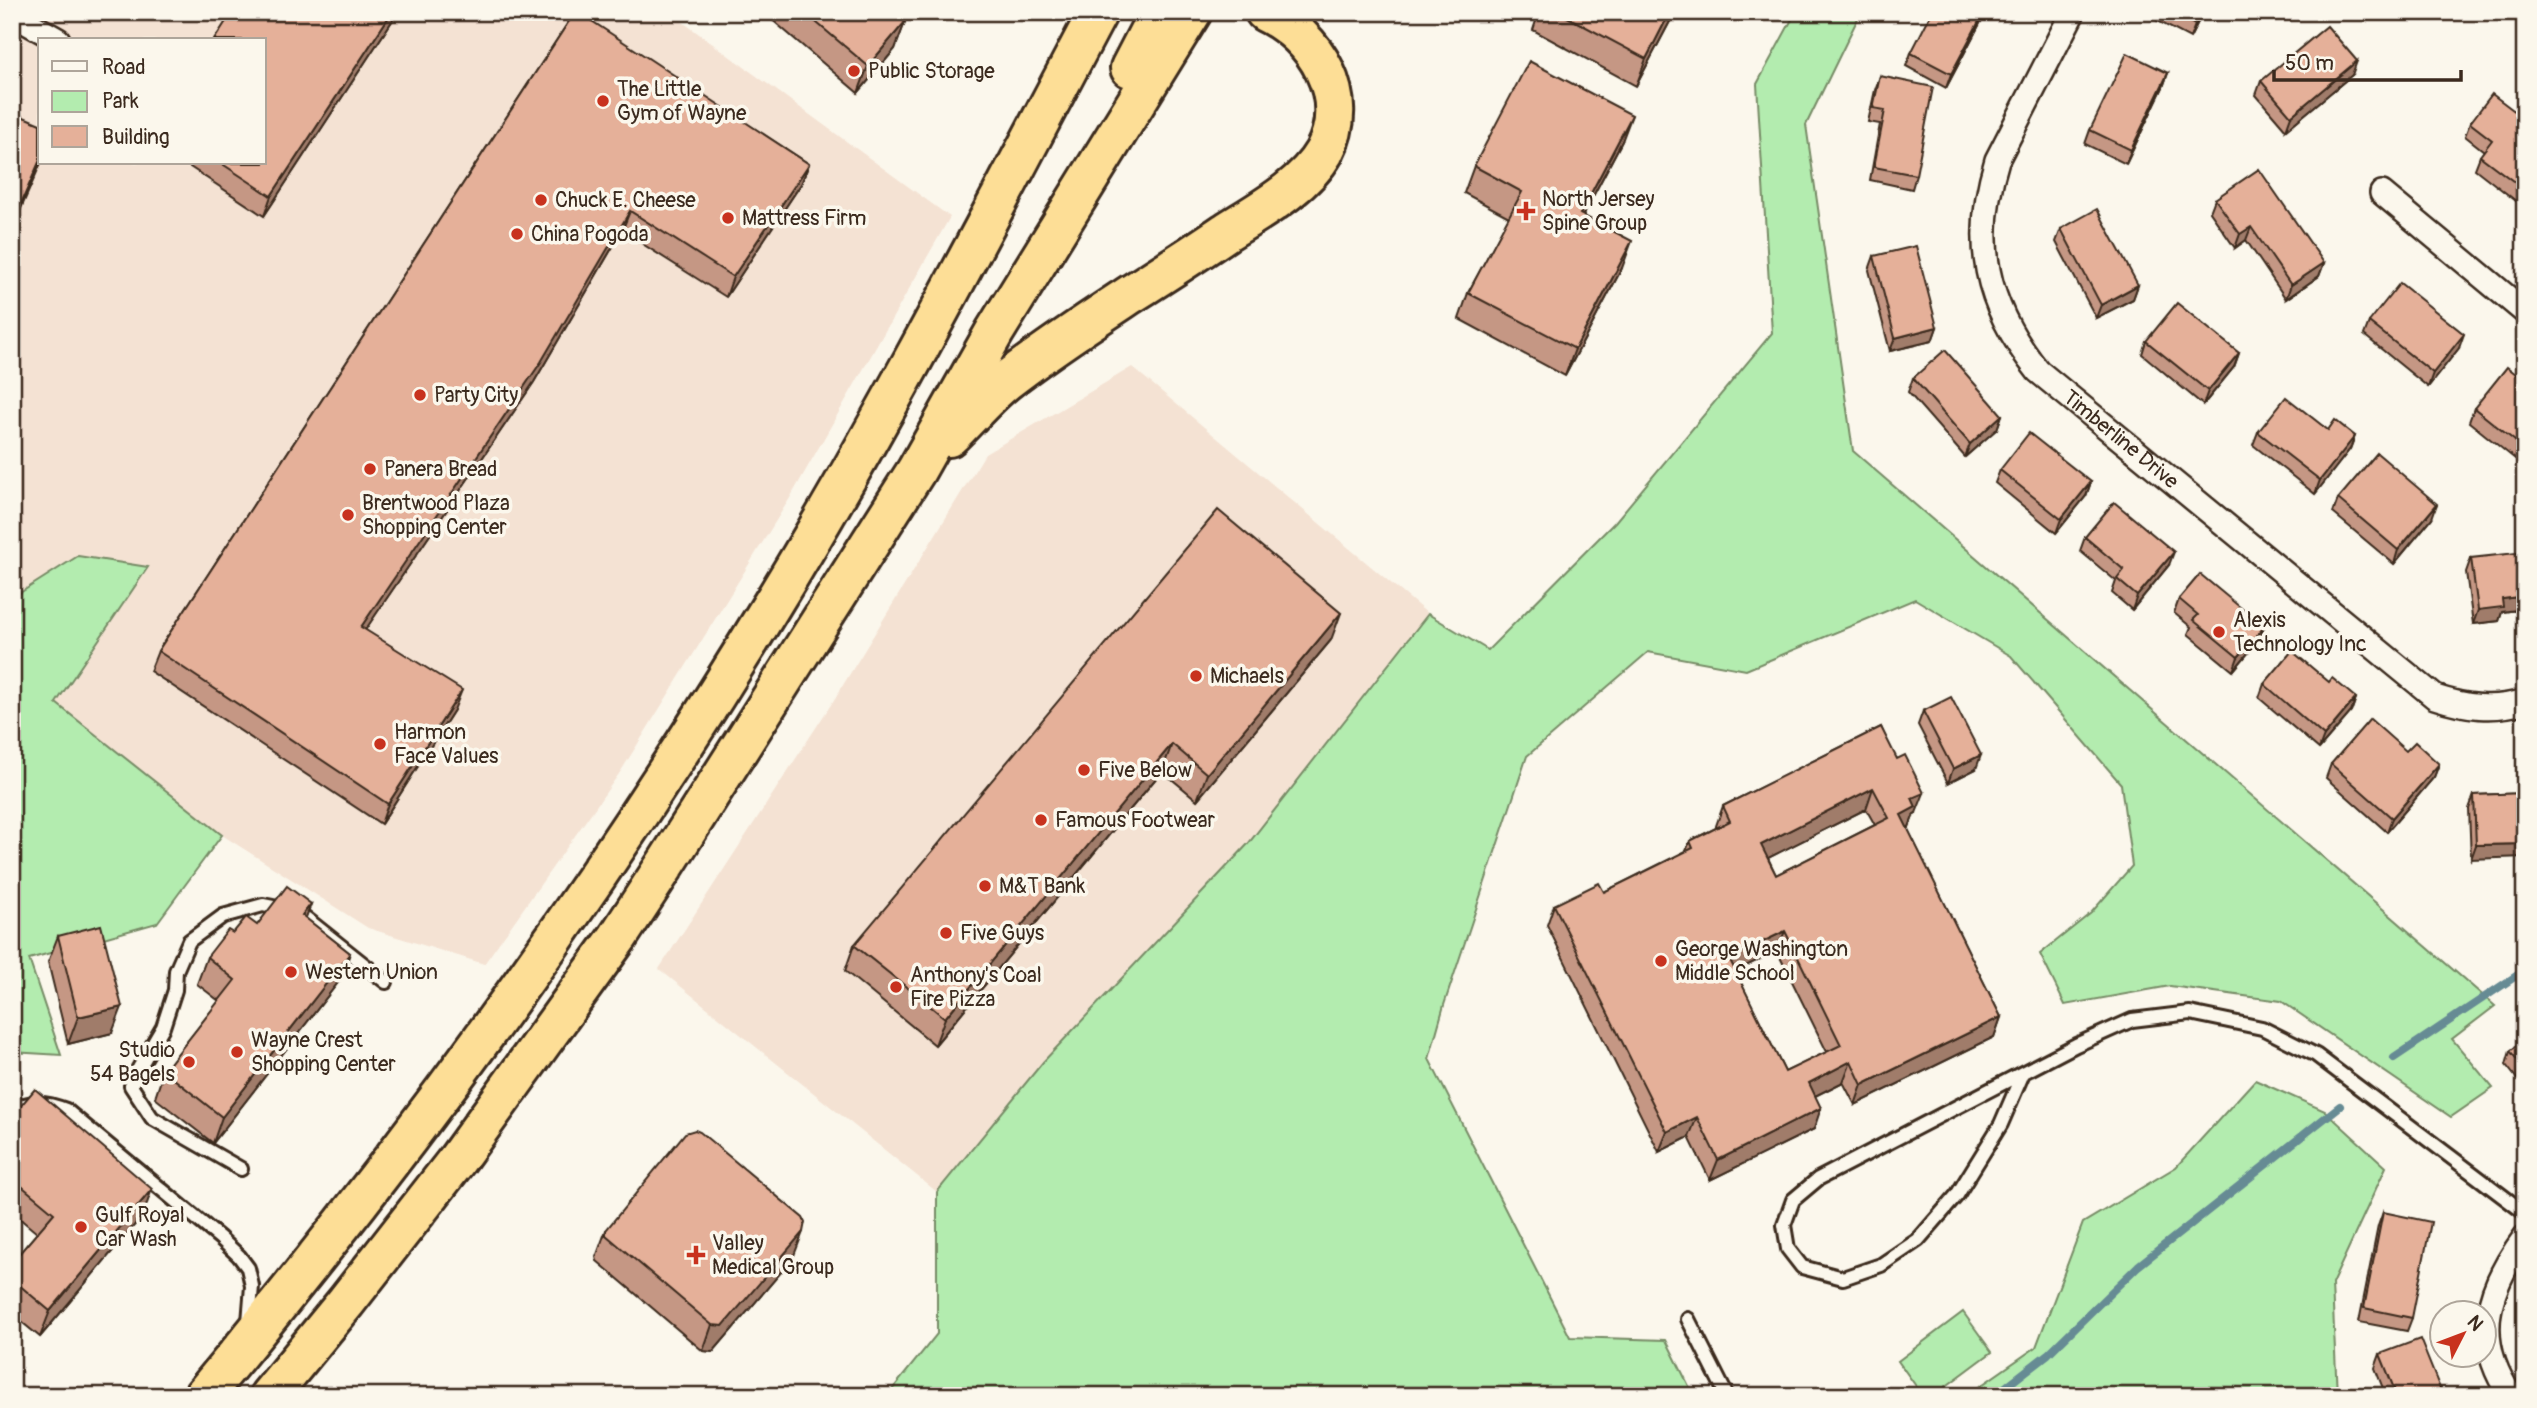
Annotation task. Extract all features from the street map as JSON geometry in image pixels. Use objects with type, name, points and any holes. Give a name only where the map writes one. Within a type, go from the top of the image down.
[{"type":"highway","points":[[203,1396],[361,1201],[479,1042],[628,829],[726,679],[821,523],[910,366],[1098,12]]},
{"type":"highway","points":[[269,1396],[457,1160],[618,937],[767,708],[863,551],[916,471],[995,331],[1159,12]]},
{"type":"highway","points":[[995,331],[1192,12]]},
{"type":"highway","points":[[916,471],[1005,382],[1293,186],[1323,153],[1334,119],[1334,100],[1329,80],[1320,59],[1307,43],[1282,21],[1265,12]]},
{"type":"street","name":"Timberline Drive","points":[[2073,12],[1997,160],[1986,214],[1986,252],[1990,277],[1999,312],[2016,344],[2038,370],[2435,697],[2458,705],[2485,708],[2525,701]]},
{"type":"street","points":[[12,14],[54,38]]},
{"type":"street","points":[[2382,192],[2525,312]]},
{"type":"street","points":[[2511,1396],[2497,1375],[2491,1359],[2487,1333],[2488,1314],[2496,1285],[2525,1237]]},
{"type":"lane","points":[[241,1169],[152,1118],[131,1086],[163,1027],[176,990],[176,971],[189,941],[223,916],[263,905],[298,912],[386,982]]},
{"type":"lane","points":[[2023,1073],[2001,1124],[1965,1183],[1918,1240],[1881,1265],[1843,1278],[1802,1267],[1788,1249],[1784,1225],[1793,1200],[1818,1179],[2023,1073],[2132,1020],[2190,1013],[2262,1028],[2316,1055],[2525,1213]]},
{"type":"lane","points":[[12,1111],[23,1105],[37,1103],[51,1104],[66,1110],[230,1247],[248,1268],[252,1286],[248,1342]]},
{"type":"lane","points":[[1688,1319],[1727,1396]]},
{"type":"shaded area","name":"Brentwood Plaza Shopping Center","points":[[12,12],[669,12],[950,217],[790,498],[621,771],[484,964],[368,928],[222,835],[56,703],[148,567],[78,556],[12,598]]},
{"type":"shaded area","points":[[1132,367],[1428,614],[1248,844],[1043,1062],[937,1192],[659,969],[832,703],[985,454]]},
{"type":"green space","points":[[1796,12],[1861,12],[1806,125],[1853,451],[2495,1006],[2452,1039],[2493,1088],[2451,1117],[2281,1001],[2170,986],[2065,1005],[2040,954],[2091,913],[2132,866],[2121,784],[2011,656],[1915,599],[1746,670],[1648,652],[1527,756],[1444,1005],[1429,1059],[1570,1337],[1666,1340],[1694,1396],[887,1396],[937,1334],[937,1192],[1043,1062],[1248,844],[1428,614],[1488,650],[1615,522],[1772,333],[1757,84]]},
{"type":"green space","points":[[78,556],[148,567],[56,703],[222,835],[157,923],[29,959],[61,1055],[12,1052],[12,598]]},
{"type":"green space","points":[[2255,1080],[2325,1111],[2386,1167],[2332,1284],[2337,1396],[1966,1396],[2036,1347],[2083,1223],[2176,1167]]},
{"type":"green space","points":[[1963,1312],[1992,1352],[1933,1396],[1923,1396],[1898,1361]]},
{"type":"building","points":[[232,12],[392,12],[271,196],[223,164],[266,164],[266,38],[215,38]]},
{"type":"building","name":"Brentwood Plaza Shopping Center","points":[[575,12],[809,164],[733,277],[630,211],[541,362],[361,627],[462,690],[388,804],[158,651]]},
{"type":"building","points":[[804,12],[893,12],[905,22],[868,66]]},
{"type":"building","points":[[1558,12],[1670,12],[1646,59]]},
{"type":"building","points":[[1932,12],[1984,12],[1951,74],[1911,53]]},
{"type":"building","points":[[2171,12],[2202,12],[2195,25]]},
{"type":"building","points":[[2327,26],[2357,61],[2291,116],[2261,81]]},
{"type":"building","points":[[2127,53],[2168,73],[2131,150],[2090,130]]},
{"type":"building","points":[[1529,61],[1632,115],[1580,214],[1632,241],[1575,349],[1468,293],[1522,192],[1474,166]]},
{"type":"building","points":[[1880,76],[1933,87],[1916,175],[1874,167],[1885,110],[1873,108]]},
{"type":"building","points":[[2492,94],[2525,119],[2525,190],[2480,156],[2492,140],[2470,123]]},
{"type":"building","points":[[12,112],[38,123],[38,164],[12,224]]},
{"type":"building","points":[[2259,169],[2324,263],[2291,285],[2251,227],[2240,234],[2215,199]]},
{"type":"building","points":[[2097,209],[2138,285],[2101,305],[2061,229]]},
{"type":"building","points":[[1916,246],[1937,327],[1895,338],[1874,256]]},
{"type":"building","points":[[2400,283],[2464,334],[2433,373],[2369,322]]},
{"type":"building","points":[[2177,303],[2239,353],[2208,391],[2146,341]]},
{"type":"building","points":[[1945,350],[2002,415],[1970,444],[1913,378]]},
{"type":"building","points":[[2507,367],[2525,381],[2525,449],[2474,408]]},
{"type":"building","points":[[2286,397],[2328,430],[2335,420],[2355,436],[2320,480],[2258,432]]},
{"type":"building","points":[[2029,433],[2091,482],[2061,519],[2000,470]]},
{"type":"building","points":[[2377,453],[2437,504],[2398,550],[2338,499]]},
{"type":"building","points":[[2114,502],[2174,552],[2137,596],[2117,579],[2124,570],[2085,537]]},
{"type":"building","points":[[1218,510],[1341,613],[1207,774],[1172,744],[945,1018],[854,945]]},
{"type":"building","points":[[2525,552],[2525,596],[2502,599],[2503,607],[2478,610],[2471,558]]},
{"type":"building","name":"Alexis Technology Inc","points":[[2200,574],[2264,627],[2238,657],[2193,620],[2198,615],[2179,599]]},
{"type":"building","points":[[2292,651],[2329,682],[2332,678],[2356,698],[2324,736],[2264,684]]},
{"type":"building","points":[[1951,697],[1981,755],[1953,769],[1923,711]]},
{"type":"building","points":[[2370,719],[2406,751],[2415,742],[2439,764],[2392,818],[2331,764]]},
{"type":"building","name":"George Washington Middle School","points":[[1881,727],[1897,759],[1905,755],[1924,793],[1912,798],[1916,807],[1901,815],[2001,1017],[1862,1085],[1851,1061],[1809,1083],[1821,1108],[1718,1160],[1697,1117],[1667,1132],[1554,905],[1599,883],[1604,892],[1693,848],[1690,841],[1730,821],[1723,806]],"holes":[[[1873,788],[1889,818],[1776,875],[1761,845]],[[1785,931],[1841,1045],[1785,1072],[1729,958]]]},
{"type":"building","points":[[2525,793],[2525,844],[2476,845],[2474,795]]},
{"type":"building","name":"Wayne Crest Shopping Center","points":[[287,886],[311,904],[302,915],[350,953],[222,1117],[164,1071],[235,980],[207,957],[228,930],[233,933],[246,917],[257,925]]},
{"type":"building","points":[[101,925],[122,1007],[78,1017],[58,936]]},
{"type":"building","points":[[2525,1040],[2525,1069],[2510,1051]]},
{"type":"building","name":"Gulf Royal Car Wash","points":[[35,1089],[152,1189],[50,1311],[12,1279],[12,1262],[54,1213],[12,1178],[12,1116]]},
{"type":"building","name":"Valley Medical Group","points":[[695,1130],[805,1222],[803,1232],[723,1326],[712,1325],[606,1235],[606,1230],[685,1133]]},
{"type":"building","points":[[2383,1212],[2431,1222],[2412,1318],[2364,1308]]},
{"type":"building","points":[[2420,1339],[2428,1359],[2428,1370],[2433,1370],[2443,1396],[2397,1396],[2380,1354]]},
{"type":"waterway","points":[[2394,1058],[2525,970]]},
{"type":"waterway","points":[[1994,1396],[2048,1354],[2138,1266],[2340,1106]]},
{"type":"place","name":"Public Storage","points":[[854,71]]},
{"type":"place","name":"The Little Gym of Wayne","points":[[603,101]]},
{"type":"place","name":"Chuck E. Cheese","points":[[541,200]]},
{"type":"place","name":"North Jersey Spine Group","points":[[1526,211]]},
{"type":"place","name":"Mattress Firm","points":[[728,218]]},
{"type":"place","name":"China Pogoda","points":[[517,234]]},
{"type":"place","name":"Party City","points":[[420,395]]},
{"type":"place","name":"Panera Bread","points":[[370,469]]},
{"type":"place","name":"Brentwood Plaza Shopping Center","points":[[348,515]]},
{"type":"place","name":"Alexis Technology Inc","points":[[2219,632]]},
{"type":"place","name":"Michaels","points":[[1196,676]]},
{"type":"place","name":"Harmon Face Values","points":[[380,744]]},
{"type":"place","name":"Five Below","points":[[1084,770]]},
{"type":"place","name":"Famous Footwear","points":[[1041,820]]},
{"type":"place","name":"M&T Bank","points":[[985,886]]},
{"type":"place","name":"Five Guys","points":[[946,933]]},
{"type":"place","name":"George Washington Middle School","points":[[1661,961]]},
{"type":"place","name":"Western Union","points":[[291,972]]},
{"type":"place","name":"Anthony's Coal Fire Pizza","points":[[896,987]]},
{"type":"place","name":"Wayne Crest Shopping Center","points":[[237,1052]]},
{"type":"place","name":"Studio 54 Bagels","points":[[189,1062]]},
{"type":"place","name":"Gulf Royal Car Wash","points":[[81,1227]]},
{"type":"place","name":"Valley Medical Group","points":[[696,1255]]}]
